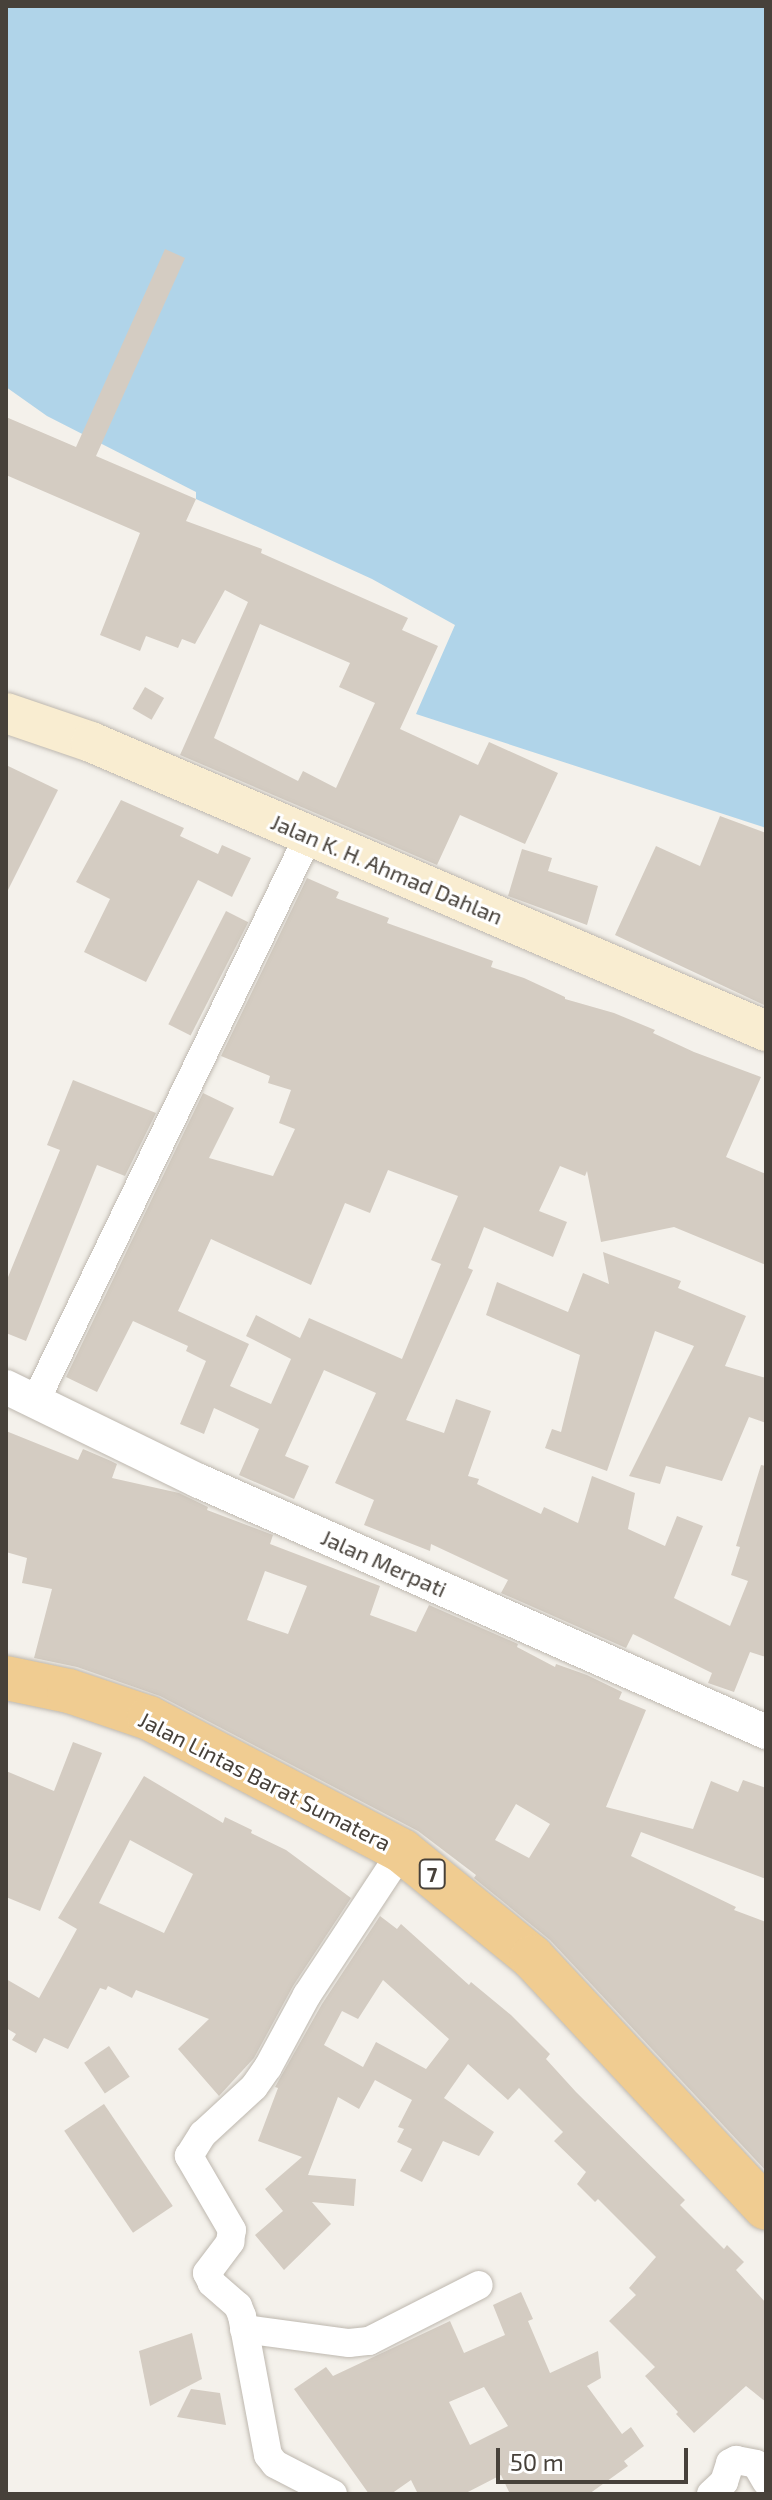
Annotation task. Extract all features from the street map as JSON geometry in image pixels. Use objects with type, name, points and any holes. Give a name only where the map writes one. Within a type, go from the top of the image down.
[{"type":"highway","name":"Jalan Lintas Barat Sumatera","points":[[6,1678],[69,1691],[149,1718],[402,1851],[532,1957],[766,2208]]},
{"type":"main road","name":"Jalan K. H. Ahmad Dahlan","points":[[6,713],[91,742],[766,1031]]},
{"type":"street","points":[[20,1395],[309,835]]},
{"type":"street","name":"Jalan Merpati","points":[[20,1395],[213,1487],[766,1732]]},
{"type":"street","points":[[333,2494],[275,2464],[268,2455],[238,2306],[209,2278],[210,2267],[230,2242],[232,2230],[192,2166],[191,2148],[254,2087],[307,1995],[402,1851]]},
{"type":"street","points":[[244,2329],[349,2343],[369,2341],[479,2285]]},
{"type":"street","points":[[711,2494],[724,2482],[730,2463],[736,2460],[756,2464],[766,2481]]},
{"type":"water","points":[[6,6],[766,6],[766,828],[416,714],[455,625],[372,579],[196,499],[196,492],[47,416],[6,387]]},
{"type":"building","points":[[165,249],[185,258],[96,456],[196,499],[186,521],[262,549],[261,553],[408,618],[402,630],[438,646],[400,729],[478,765],[489,742],[558,773],[525,844],[460,815],[437,865],[180,755],[248,602],[225,590],[195,644],[182,639],[178,648],[146,636],[140,651],[100,635],[140,533],[6,475],[6,417],[76,447]],"holes":[[[260,624],[350,663],[339,687],[375,703],[336,788],[303,771],[298,781],[214,738]]]},
{"type":"building","points":[[145,687],[164,698],[152,720],[132,709]]},
{"type":"building","points":[[6,765],[58,790],[6,894]]},
{"type":"building","points":[[121,800],[184,828],[180,836],[218,854],[222,845],[251,858],[232,897],[198,880],[146,982],[84,952],[110,899],[76,882]]},
{"type":"building","points":[[720,816],[766,833],[766,1006],[615,935],[656,846],[700,866]]},
{"type":"building","points":[[522,849],[552,858],[548,871],[598,886],[587,925],[508,896]]},
{"type":"building","points":[[307,878],[339,892],[336,898],[389,918],[387,923],[493,961],[491,967],[524,978],[565,999],[614,1013],[655,1030],[653,1033],[694,1052],[761,1077],[726,1157],[766,1174],[766,1265],[674,1227],[601,1242],[587,1171],[585,1176],[560,1166],[539,1211],[567,1222],[553,1257],[484,1227],[468,1268],[473,1270],[406,1420],[444,1433],[456,1399],[491,1411],[468,1476],[479,1479],[477,1484],[541,1514],[544,1507],[578,1523],[592,1476],[635,1493],[628,1529],[665,1546],[677,1516],[703,1526],[674,1598],[730,1626],[748,1581],[731,1575],[740,1547],[736,1546],[761,1465],[766,1466],[766,1657],[750,1652],[734,1692],[708,1683],[712,1673],[633,1634],[626,1648],[501,1593],[508,1580],[431,1544],[430,1551],[364,1525],[374,1500],[335,1483],[376,1393],[324,1370],[285,1456],[309,1466],[294,1499],[239,1475],[259,1429],[214,1408],[204,1434],[180,1424],[206,1361],[186,1351],[188,1346],[133,1321],[97,1392],[66,1377],[203,1093],[234,1108],[209,1158],[273,1176],[295,1129],[279,1123],[291,1090],[268,1083],[270,1076],[221,1056]],"holes":[[[388,1170],[458,1196],[431,1260],[441,1264],[402,1359],[309,1318],[300,1338],[256,1315],[246,1336],[291,1359],[271,1404],[230,1386],[249,1344],[178,1311],[211,1239],[311,1285],[345,1203],[370,1213]]]},
{"type":"building","points":[[226,911],[248,922],[191,1036],[168,1024]]},
{"type":"building","points":[[73,1080],[156,1113],[125,1176],[97,1165],[26,1341],[6,1333],[6,1282],[60,1150],[47,1145]]},
{"type":"building","points":[[603,1252],[681,1281],[678,1288],[746,1316],[725,1366],[766,1378],[766,1423],[749,1417],[722,1481],[666,1466],[660,1484],[629,1476],[694,1346],[655,1331],[607,1471],[545,1448],[552,1429],[561,1432],[580,1355],[486,1315],[497,1282],[568,1312],[583,1273],[609,1284]]},
{"type":"building","points":[[6,1431],[78,1460],[83,1449],[117,1464],[112,1478],[179,1493],[208,1507],[207,1510],[273,1535],[270,1544],[380,1586],[370,1615],[416,1632],[429,1605],[518,1644],[517,1647],[555,1667],[556,1664],[587,1675],[622,1692],[619,1699],[646,1710],[606,1807],[693,1829],[711,1781],[738,1792],[743,1780],[766,1788],[766,1879],[641,1832],[631,1856],[736,1907],[734,1910],[766,1922],[766,2171],[550,1940],[474,1878],[476,1875],[418,1831],[160,1696],[77,1667],[34,1658],[52,1589],[22,1583],[27,1558],[6,1552]],"holes":[[[265,1571],[307,1586],[288,1634],[247,1620]],[[516,1804],[550,1824],[529,1858],[495,1840]]]},
{"type":"building","points":[[73,1742],[102,1753],[40,1911],[6,1897],[6,1771],[54,1791]]},
{"type":"building","points":[[144,1776],[223,1823],[225,1817],[286,1850],[351,1898],[293,1986],[254,2058],[219,2096],[178,2049],[209,2019],[136,1990],[132,1998],[108,1986],[106,1990],[100,1988],[68,2049],[44,2038],[36,2053],[12,2040],[16,2034],[6,2028],[6,1979],[39,1998],[77,1929],[58,1918]],"holes":[[[130,1840],[193,1874],[164,1933],[99,1903]]]},
{"type":"building","points":[[380,1916],[397,1929],[401,1924],[469,1985],[471,1982],[511,2015],[550,2054],[546,2059],[576,2092],[685,2200],[680,2205],[724,2249],[727,2245],[744,2262],[736,2270],[766,2303],[766,2402],[746,2386],[694,2433],[676,2414],[678,2412],[645,2376],[655,2367],[609,2321],[636,2295],[629,2288],[656,2257],[598,2199],[595,2202],[577,2184],[586,2172],[554,2141],[563,2132],[519,2088],[508,2100],[468,2064],[444,2098],[494,2132],[479,2156],[443,2141],[422,2182],[400,2171],[412,2149],[397,2142],[404,2129],[398,2127],[412,2100],[375,2080],[359,2109],[338,2097],[308,2175],[356,2179],[354,2206],[312,2202],[331,2224],[284,2270],[255,2235],[283,2211],[265,2189],[302,2157],[258,2141],[278,2088],[275,2087],[322,2004]],"holes":[[[383,1980],[449,2039],[426,2069],[376,2042],[363,2067],[324,2045],[342,2011],[358,2019]]]},
{"type":"building","points":[[109,2046],[130,2077],[105,2093],[84,2063]]},
{"type":"building","points":[[104,2104],[173,2206],[133,2233],[64,2131]]},
{"type":"building","points":[[521,2292],[533,2319],[528,2321],[550,2373],[598,2351],[601,2378],[587,2386],[622,2434],[631,2427],[644,2446],[624,2461],[628,2466],[589,2494],[510,2494],[501,2475],[464,2494],[418,2494],[411,2480],[391,2494],[369,2494],[294,2389],[326,2367],[333,2376],[450,2321],[464,2353],[505,2335],[493,2305]],"holes":[[[484,2387],[508,2426],[470,2445],[449,2402]]]},
{"type":"building","points":[[192,2333],[202,2379],[150,2406],[139,2351]]},
{"type":"building","points":[[191,2389],[220,2393],[226,2425],[177,2417]]}]
